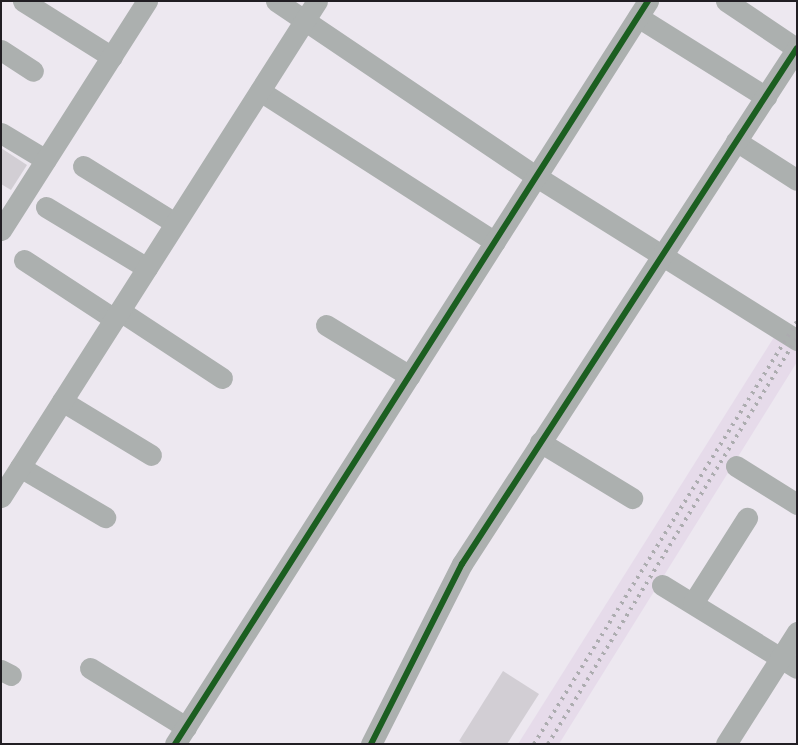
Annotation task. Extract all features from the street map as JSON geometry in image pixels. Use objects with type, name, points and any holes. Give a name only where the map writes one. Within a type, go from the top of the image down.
[{"type":"street","points":[[23,1],[112,57]]},
{"type":"street","points":[[1,230],[147,1]]},
{"type":"street","points":[[276,1],[537,177],[797,340]]},
{"type":"street","points":[[1,497],[317,1]]},
{"type":"street","points":[[371,744],[462,564],[797,48],[726,1]]},
{"type":"street","points":[[90,668],[181,735],[643,9],[766,97]]},
{"type":"street","points":[[1,50],[33,71]]},
{"type":"street","points":[[260,91],[495,242]]},
{"type":"street","points":[[1,132],[46,160]]},
{"type":"street","points":[[736,141],[797,180]]},
{"type":"street","points":[[83,166],[175,223]]},
{"type":"street","points":[[46,207],[147,268]]},
{"type":"street","points":[[24,260],[222,378]]},
{"type":"street","points":[[326,325],[410,376]]},
{"type":"street","points":[[62,401],[151,454]]},
{"type":"street","points":[[540,442],[632,498]]},
{"type":"street","points":[[736,466],[797,504]]},
{"type":"street","points":[[20,468],[105,516]]},
{"type":"street","points":[[693,603],[747,518]]},
{"type":"street","points":[[662,585],[789,663]]},
{"type":"street","points":[[726,744],[789,663],[797,632]]},
{"type":"shaded area","points":[[776,334],[797,344],[797,362],[559,744],[518,744]]},
{"type":"building","points":[[1,148],[27,165],[11,190],[1,184]]},
{"type":"building","points":[[503,671],[539,694],[507,744],[464,744],[459,741]]},
{"type":"railway","points":[[534,744],[797,321]]},
{"type":"railway","points":[[548,744],[797,338]]},
{"type":"cycle path","points":[[175,744],[648,1]]},
{"type":"cycle path","points":[[371,744],[462,564],[797,48]]}]
